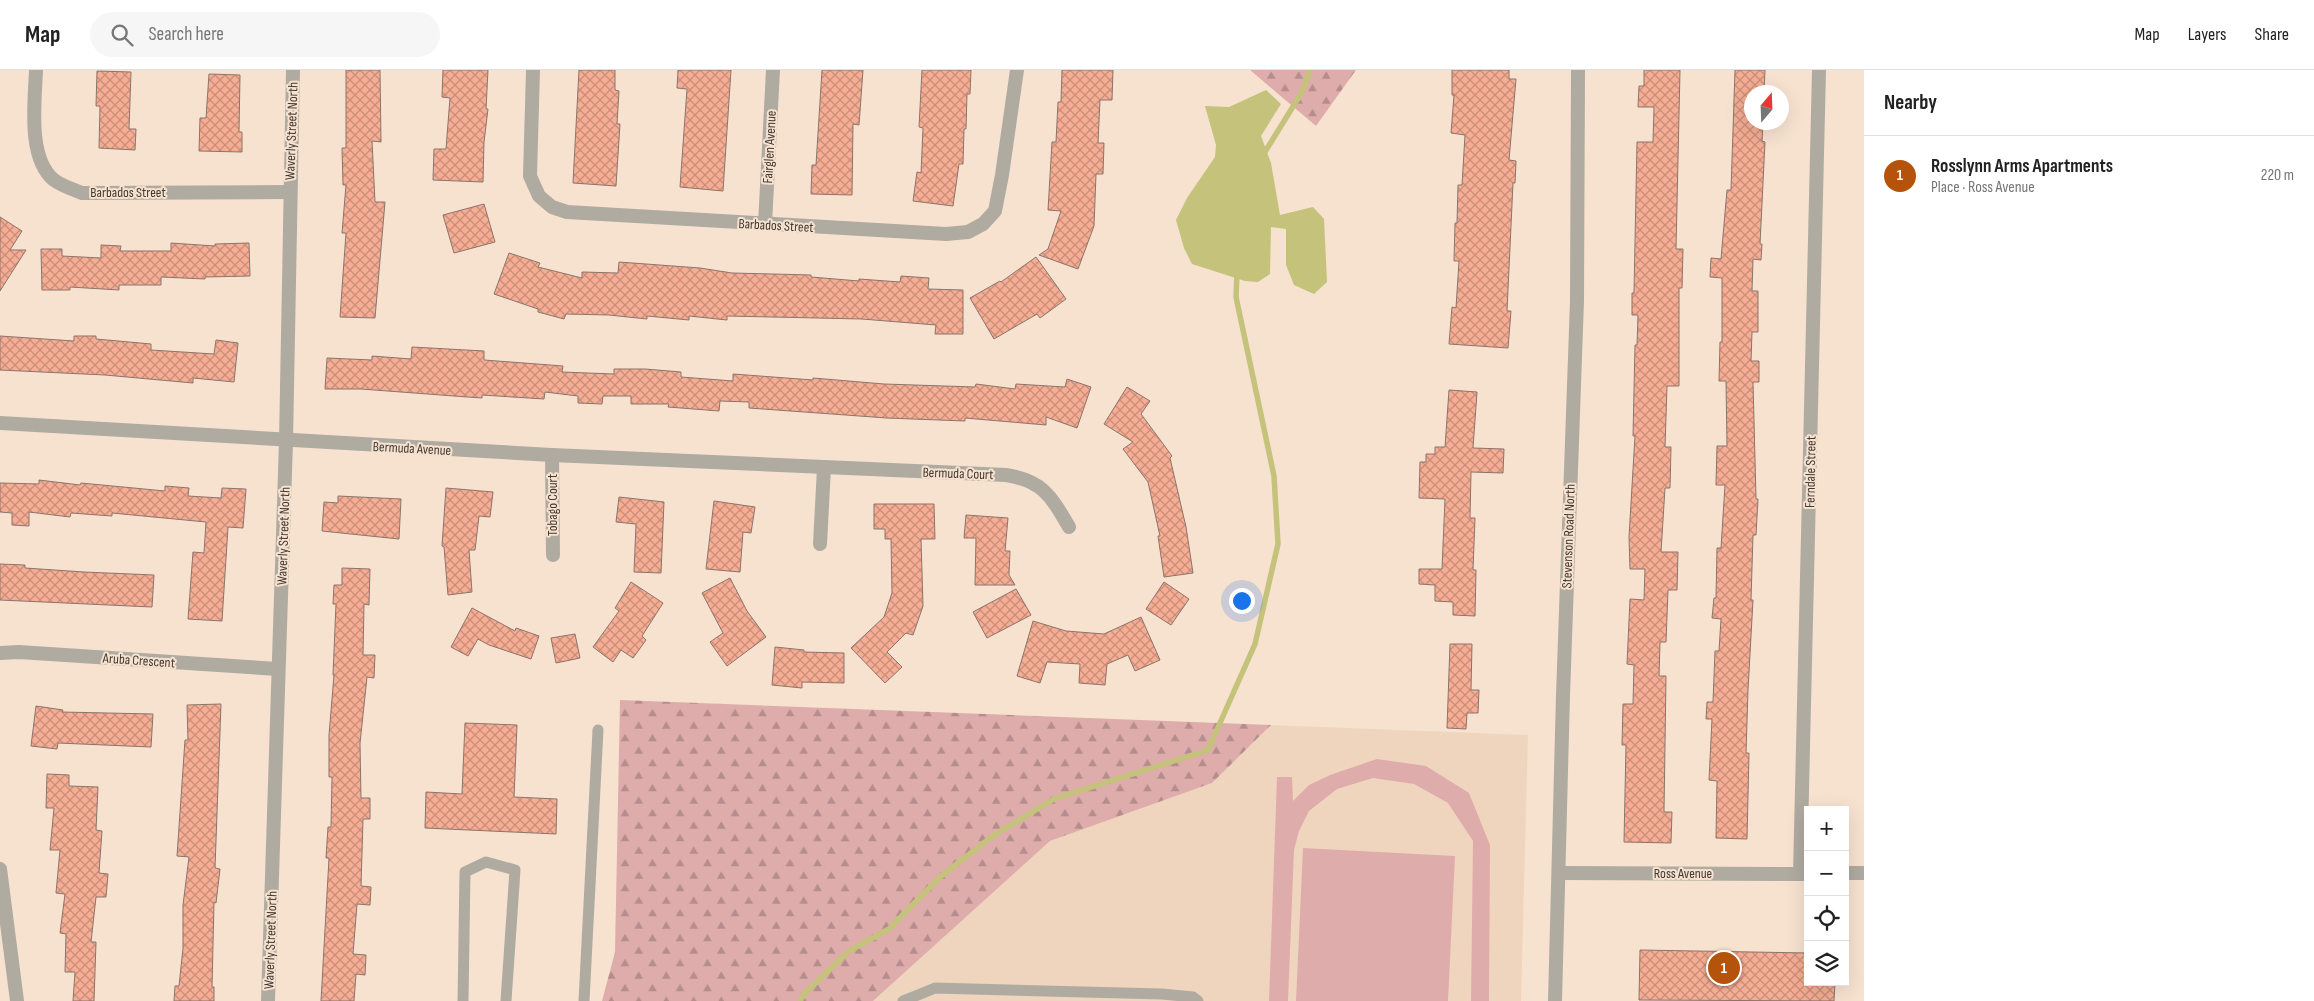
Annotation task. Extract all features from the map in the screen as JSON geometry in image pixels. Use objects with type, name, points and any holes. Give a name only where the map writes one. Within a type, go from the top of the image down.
[{"type":"street","name":"Barbados Street","points":[[36,70],[35,130],[38,155],[45,170],[54,180],[65,187],[82,193],[289,192]]},
{"type":"street","name":"Waverly Street North","points":[[268,1001],[286,441],[289,192],[293,70]]},
{"type":"street","name":"Barbados Street","points":[[533,70],[530,176],[539,196],[552,207],[567,212],[946,234],[968,232],[983,224],[994,211],[1002,175],[1017,70]]},
{"type":"street","name":"Fairglen Avenue","points":[[765,224],[773,70]]},
{"type":"street","name":"Stevenson Road North","points":[[1555,1001],[1563,695],[1577,301],[1578,70]]},
{"type":"street","name":"Ferndale Street","points":[[1804,851],[1819,70]]},
{"type":"street","name":"Bermuda Avenue","points":[[0,423],[286,441],[824,468]]},
{"type":"street","name":"Tobago Court","points":[[552,455],[552,555]]},
{"type":"street","name":"Bermuda Court","points":[[824,468],[1022,477],[1036,484],[1048,494],[1069,527]]},
{"type":"street","points":[[820,544],[824,468]]},
{"type":"street","name":"Aruba Crescent","points":[[0,653],[19,652],[278,669]]},
{"type":"street","points":[[0,869],[17,1001]]},
{"type":"street","name":"Ross Avenue","points":[[1559,873],[1804,874]]},
{"type":"street","points":[[1849,873],[1864,873]]},
{"type":"lane","points":[[584,1001],[598,730]]},
{"type":"lane","points":[[463,1001],[465,872],[486,862],[515,870],[506,1001]]},
{"type":"lane","points":[[903,1001],[935,988],[1162,994],[1193,997],[1198,1001]]},
{"type":"shaded area","points":[[1266,90],[1281,104],[1261,136],[1271,163],[1280,215],[1313,207],[1324,219],[1327,282],[1314,294],[1294,285],[1286,265],[1286,229],[1271,227],[1270,274],[1258,282],[1245,281],[1192,264],[1184,248],[1176,220],[1187,198],[1215,157],[1216,145],[1205,106],[1229,107]]},
{"type":"shaded area","points":[[1271,725],[1528,735],[1521,1001],[873,1001],[1050,841],[1212,783]]},
{"type":"green space","points":[[1250,70],[1356,70],[1316,126]]},
{"type":"green space","points":[[620,700],[1271,725],[1212,783],[1050,841],[873,1001],[602,1001],[615,952]]},
{"type":"green space","points":[[1377,759],[1426,766],[1469,793],[1490,845],[1489,1001],[1471,1001],[1473,841],[1448,803],[1414,784],[1373,778],[1337,789],[1309,811],[1299,831],[1294,850],[1288,1001],[1269,1001],[1277,777],[1292,777],[1293,801],[1309,785],[1330,775]]},
{"type":"green space","points":[[1303,848],[1455,856],[1448,1001],[1296,1001]]},
{"type":"building","points":[[346,70],[380,70],[381,142],[372,141],[375,202],[385,202],[375,318],[340,317],[346,233],[342,233],[346,185],[343,185],[342,148],[346,148]]},
{"type":"building","points":[[443,70],[488,70],[486,109],[488,109],[484,142],[483,182],[433,180],[434,149],[446,149],[450,98],[442,97]]},
{"type":"building","points":[[579,70],[615,70],[615,90],[619,91],[617,124],[620,124],[616,186],[573,183]]},
{"type":"building","points":[[678,70],[731,70],[723,191],[680,187],[687,89],[677,88]]},
{"type":"building","points":[[822,70],[863,70],[859,125],[853,124],[852,195],[811,194],[812,165],[816,165]]},
{"type":"building","points":[[922,70],[971,70],[970,94],[967,94],[966,129],[964,129],[963,164],[959,164],[953,206],[913,201],[917,172],[921,173],[923,128],[919,127]]},
{"type":"building","points":[[1062,70],[1113,70],[1112,100],[1100,100],[1098,143],[1104,143],[1103,174],[1096,174],[1094,226],[1078,269],[1039,255],[1048,249],[1061,211],[1048,210],[1052,142],[1056,142],[1058,102],[1061,102]]},
{"type":"building","points":[[1452,70],[1509,70],[1509,79],[1516,79],[1509,160],[1516,161],[1515,183],[1513,183],[1507,311],[1511,311],[1508,348],[1449,344],[1452,307],[1456,308],[1459,261],[1454,261],[1455,223],[1457,223],[1458,185],[1462,185],[1465,135],[1451,133],[1454,95],[1452,95]]},
{"type":"building","points":[[1644,70],[1680,70],[1676,249],[1683,249],[1682,288],[1679,288],[1679,386],[1667,386],[1665,447],[1671,447],[1670,488],[1665,488],[1661,552],[1678,552],[1677,590],[1668,590],[1666,642],[1660,642],[1659,676],[1666,676],[1664,812],[1672,812],[1671,843],[1624,842],[1626,745],[1622,745],[1623,704],[1633,704],[1634,665],[1627,664],[1630,599],[1644,600],[1645,569],[1630,569],[1629,537],[1635,436],[1633,436],[1635,345],[1637,345],[1638,315],[1632,315],[1637,142],[1653,142],[1654,107],[1638,107],[1639,86],[1644,86]]},
{"type":"building","points":[[1735,70],[1765,70],[1764,85],[1744,85],[1744,130],[1763,130],[1762,141],[1765,142],[1760,244],[1762,244],[1761,260],[1753,259],[1752,291],[1758,291],[1758,332],[1752,332],[1751,361],[1759,361],[1759,382],[1753,382],[1756,499],[1758,499],[1756,535],[1753,535],[1751,600],[1753,600],[1746,753],[1749,753],[1747,839],[1716,838],[1717,781],[1709,780],[1712,719],[1706,719],[1707,702],[1713,702],[1715,651],[1719,651],[1721,619],[1712,618],[1714,598],[1716,598],[1717,548],[1721,548],[1725,485],[1716,485],[1717,446],[1727,446],[1726,381],[1719,381],[1720,342],[1722,342],[1722,278],[1710,277],[1711,258],[1721,259],[1727,190],[1731,190]]},
{"type":"building","points":[[97,71],[131,72],[129,129],[136,129],[135,150],[99,148],[100,106],[96,106]]},
{"type":"building","points":[[209,74],[240,75],[239,132],[242,132],[242,152],[199,151],[200,118],[206,118]]},
{"type":"building","points":[[484,204],[495,242],[454,253],[443,215]]},
{"type":"building","points":[[0,217],[22,231],[10,250],[26,250],[0,291]]},
{"type":"building","points":[[171,243],[215,246],[215,244],[249,243],[250,276],[205,277],[205,279],[161,277],[161,285],[119,285],[119,290],[70,287],[70,290],[42,290],[41,249],[62,249],[62,256],[101,258],[101,245],[121,246],[120,251],[171,251]]},
{"type":"building","points":[[509,253],[540,263],[538,267],[582,278],[582,272],[618,273],[619,262],[700,268],[732,273],[811,275],[811,277],[859,281],[859,279],[900,282],[901,276],[929,278],[928,289],[963,290],[963,334],[935,334],[936,325],[862,319],[727,316],[727,320],[689,316],[689,320],[647,316],[647,319],[609,315],[566,314],[564,319],[538,312],[538,309],[494,294]]},
{"type":"building","points":[[1036,257],[1066,299],[1040,318],[1037,314],[994,339],[970,298],[1001,282]]},
{"type":"building","points":[[0,336],[74,341],[74,336],[96,336],[96,339],[151,344],[151,350],[214,354],[216,340],[238,343],[234,382],[193,378],[193,383],[105,375],[0,370]]},
{"type":"building","points":[[412,347],[484,351],[484,360],[563,366],[562,372],[614,374],[614,369],[645,369],[681,372],[681,377],[733,381],[733,374],[884,384],[975,387],[976,384],[1015,389],[1016,384],[1065,387],[1067,379],[1091,387],[1077,428],[1046,417],[1046,425],[965,418],[965,421],[887,418],[749,408],[749,402],[720,401],[719,411],[668,407],[669,404],[631,404],[631,396],[603,396],[602,404],[578,403],[578,396],[545,392],[544,399],[482,395],[482,398],[361,389],[325,389],[327,358],[372,360],[372,356],[411,359]]},
{"type":"building","points":[[1127,387],[1150,401],[1141,414],[1172,456],[1170,458],[1186,527],[1193,573],[1164,577],[1158,536],[1160,536],[1148,482],[1123,449],[1133,442],[1104,424]]},
{"type":"building","points":[[1449,390],[1477,392],[1473,448],[1504,449],[1503,473],[1471,472],[1470,518],[1475,518],[1473,570],[1476,570],[1475,616],[1453,615],[1453,602],[1435,601],[1435,585],[1419,584],[1419,569],[1442,569],[1445,499],[1419,498],[1420,462],[1426,462],[1426,454],[1435,454],[1435,447],[1445,447]]},
{"type":"building","points":[[39,480],[165,491],[165,486],[189,488],[188,496],[221,498],[222,488],[246,489],[243,528],[228,527],[222,621],[188,619],[193,552],[204,553],[206,522],[112,513],[112,516],[71,513],[70,517],[29,512],[29,526],[12,525],[12,513],[0,512],[0,483],[39,484]]},
{"type":"building","points":[[446,488],[493,492],[490,517],[479,516],[475,550],[469,550],[472,592],[448,595],[444,547],[442,546]]},
{"type":"building","points":[[338,496],[401,499],[399,539],[322,531],[324,502],[338,503]]},
{"type":"building","points":[[619,497],[664,502],[661,573],[634,572],[636,524],[616,522]]},
{"type":"building","points":[[714,501],[755,507],[751,533],[743,532],[740,572],[706,569]]},
{"type":"building","points":[[874,504],[934,504],[935,539],[921,539],[923,606],[913,635],[906,633],[887,652],[902,667],[885,683],[851,648],[884,617],[892,593],[891,539],[885,539],[885,529],[874,529]]},
{"type":"building","points":[[966,515],[1008,518],[1005,551],[1010,551],[1009,575],[1015,585],[975,585],[976,538],[964,538]]},
{"type":"building","points":[[0,564],[25,565],[25,568],[154,575],[152,607],[0,600]]},
{"type":"building","points":[[342,568],[370,569],[369,605],[364,604],[363,655],[375,655],[374,678],[367,677],[360,743],[361,798],[370,798],[370,819],[363,819],[361,886],[371,887],[370,905],[357,904],[353,954],[366,955],[365,975],[356,974],[354,1001],[321,1001],[329,858],[326,858],[328,827],[331,827],[332,777],[329,777],[329,735],[334,675],[336,604],[333,604],[334,585],[342,585]]},
{"type":"building","points":[[730,578],[747,611],[766,637],[727,666],[710,642],[723,633],[702,593]]},
{"type":"building","points":[[631,582],[663,603],[642,636],[646,640],[633,658],[621,650],[613,662],[593,647],[619,611],[615,608]]},
{"type":"building","points":[[1164,582],[1189,599],[1171,625],[1146,609]]},
{"type":"building","points":[[1016,589],[1031,615],[987,638],[973,612]]},
{"type":"building","points":[[472,608],[515,631],[516,628],[539,636],[531,659],[489,645],[478,639],[468,656],[451,647]]},
{"type":"building","points":[[1141,617],[1160,660],[1135,671],[1128,655],[1107,664],[1105,685],[1079,683],[1080,664],[1047,662],[1040,683],[1017,676],[1033,621],[1066,631],[1104,634]]},
{"type":"building","points":[[575,634],[580,658],[556,663],[551,638]]},
{"type":"building","points":[[1450,644],[1472,644],[1471,690],[1479,690],[1478,713],[1467,713],[1466,729],[1447,728]]},
{"type":"building","points":[[775,647],[804,650],[804,652],[844,653],[844,683],[802,682],[802,688],[772,685]]},
{"type":"building","points":[[221,704],[215,868],[220,869],[216,903],[214,902],[212,987],[214,987],[214,1001],[174,1001],[175,986],[179,986],[183,948],[183,905],[189,857],[177,856],[185,740],[188,740],[187,705]]},
{"type":"building","points":[[36,706],[63,710],[62,712],[153,714],[151,747],[58,743],[57,749],[31,746]]},
{"type":"building","points":[[465,723],[517,725],[514,797],[557,799],[556,834],[425,828],[426,792],[462,794]]},
{"type":"building","points":[[47,774],[69,775],[69,786],[98,787],[96,830],[102,831],[99,873],[108,874],[106,897],[96,897],[91,942],[96,942],[94,1001],[73,1001],[75,972],[65,972],[66,934],[60,933],[65,894],[56,893],[60,850],[50,850],[54,808],[46,808]]},
{"type":"building","points":[[1640,950],[1804,953],[1804,986],[1835,986],[1834,1001],[1639,1000]]},
{"type":"waterway","points":[[1263,155],[1302,92],[1310,70]]},
{"type":"waterway","points":[[800,1001],[804,994],[849,951],[889,929],[940,877],[994,835],[1054,799],[1208,750],[1255,644],[1278,544],[1274,476],[1236,297],[1237,273]]},
{"type":"place","name":"Rosslynn Arms Apartments","points":[[1724,968]]}]
